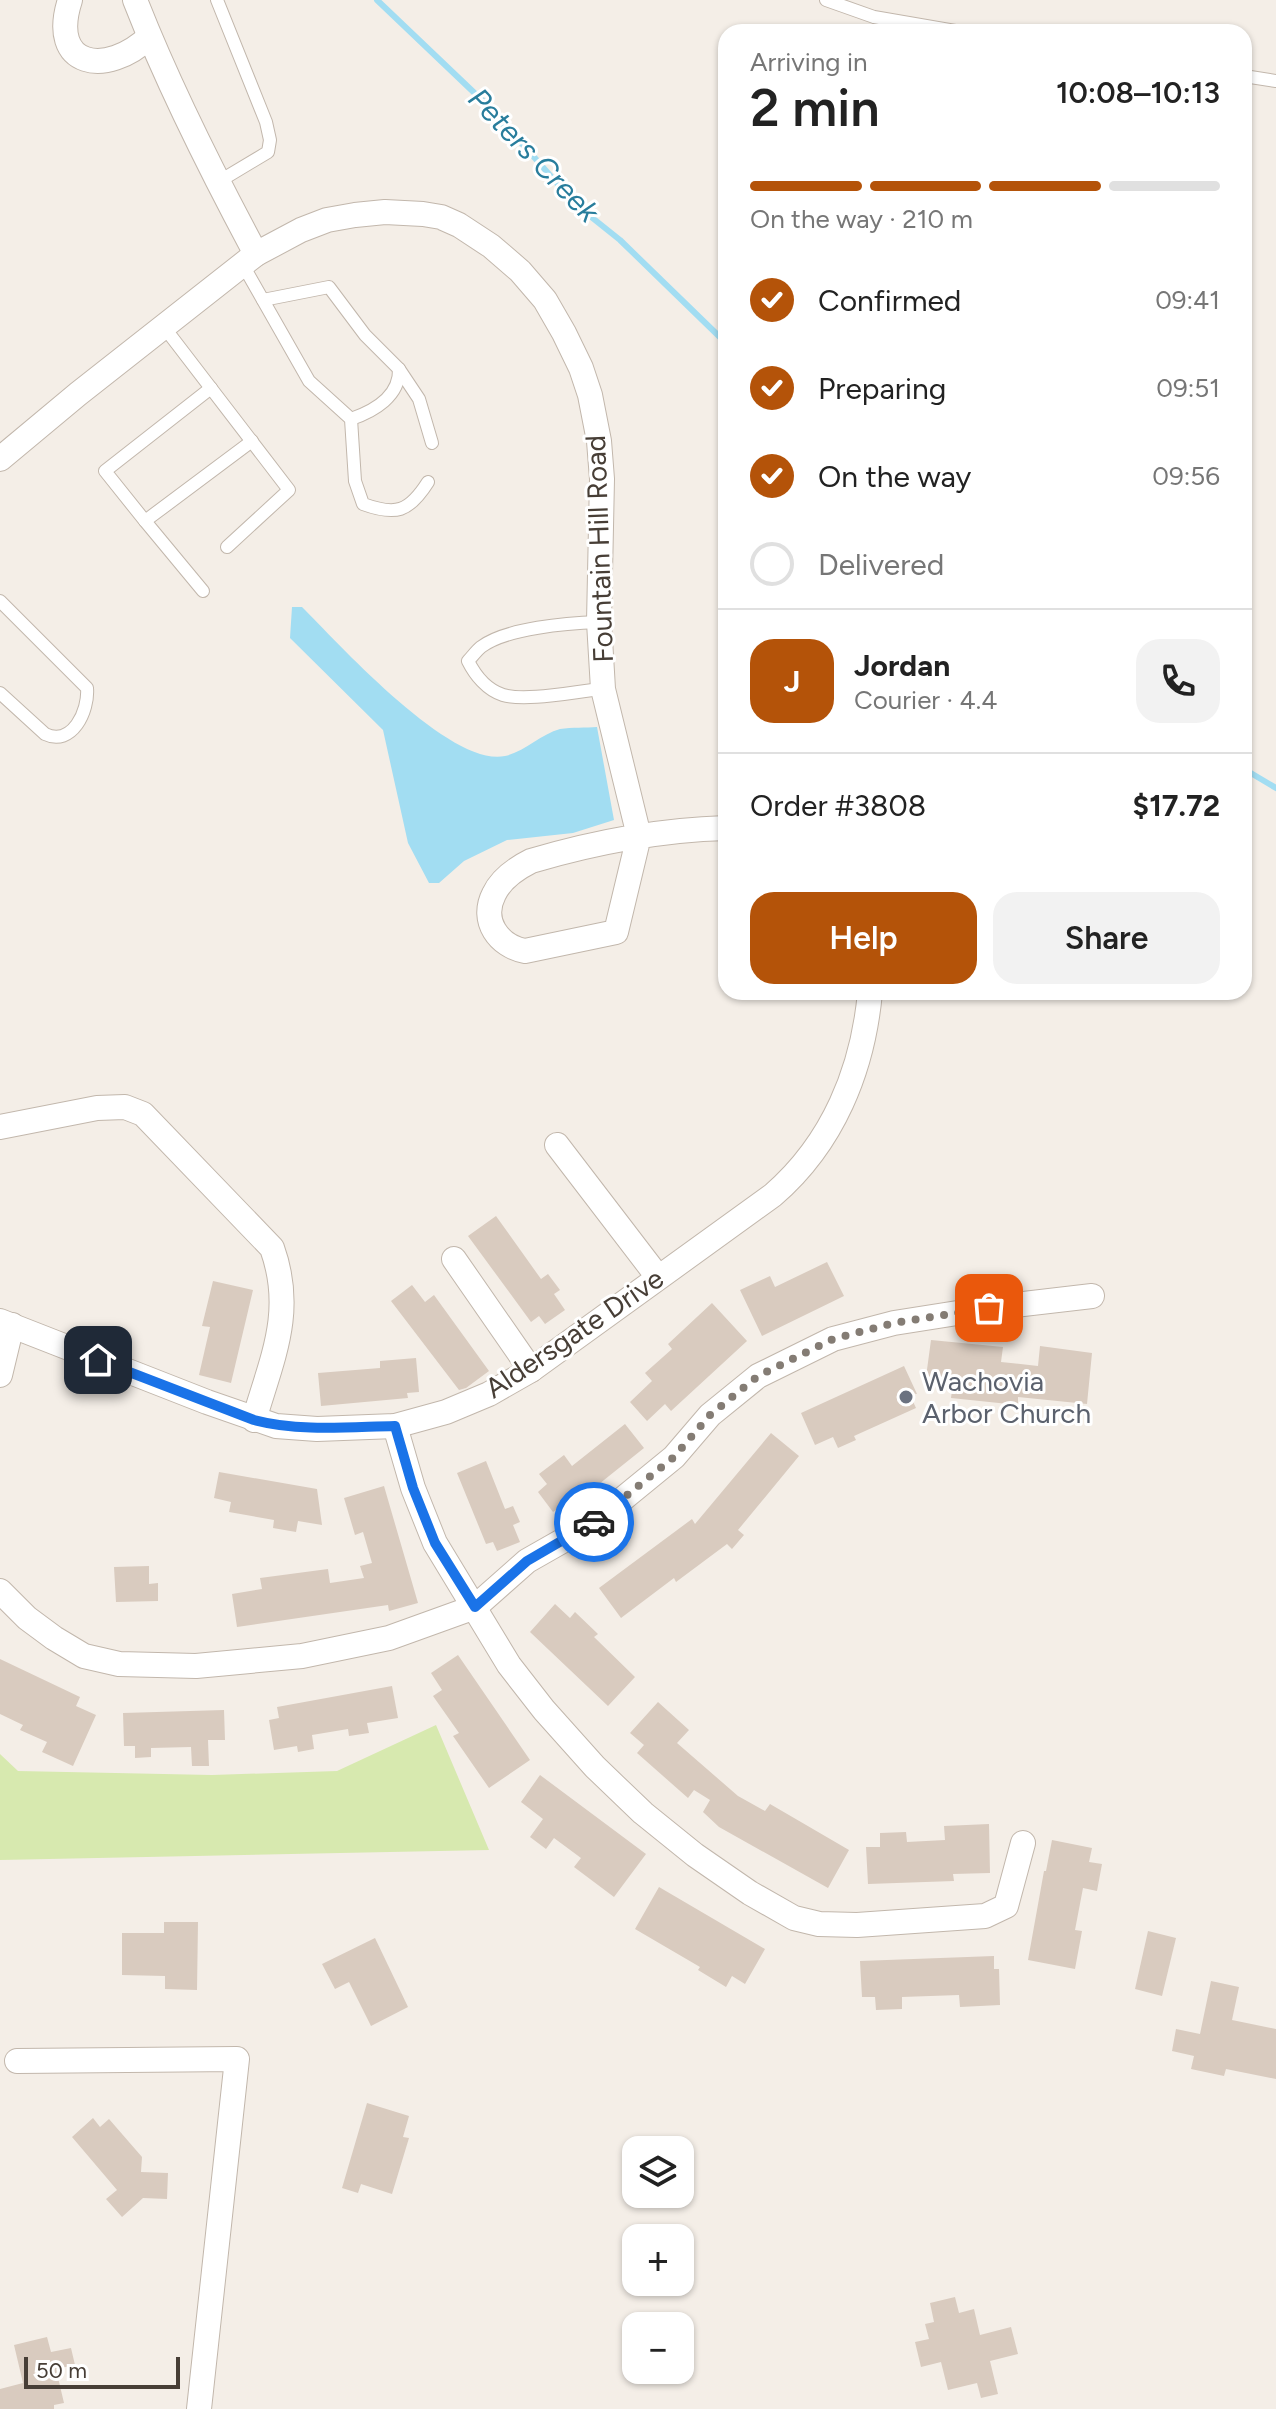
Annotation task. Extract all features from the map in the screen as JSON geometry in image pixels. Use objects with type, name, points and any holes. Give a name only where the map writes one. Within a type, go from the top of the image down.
[{"type":"street","points":[[70,0],[65,15],[65,31],[70,47],[83,60],[97,63],[115,59],[139,47],[149,37]]},
{"type":"street","points":[[135,0],[250,260]]},
{"type":"street","name":"Fountain Hill Road","points":[[0,459],[250,260],[301,230],[327,220],[385,212],[441,217],[459,225],[491,246],[520,271],[545,300],[581,368],[590,395],[599,441],[602,479],[599,622],[603,689],[639,836]]},
{"type":"street","points":[[639,836],[616,932],[525,951],[510,948],[498,937],[490,922],[494,893],[515,869],[531,861],[639,836],[718,828]]},
{"type":"street","name":"Aldersgate Drive","points":[[6,1323],[276,1426],[317,1429],[395,1426],[446,1412],[531,1370],[795,1176],[829,1130],[846,1095],[862,1051],[869,1000]]},
{"type":"street","points":[[0,1127],[97,1108],[125,1107],[143,1114],[272,1248],[280,1269],[284,1296],[281,1328],[254,1420]]},
{"type":"street","points":[[557,1145],[658,1277]]},
{"type":"street","points":[[454,1259],[531,1370]]},
{"type":"street","points":[[0,1591],[27,1618],[54,1638],[84,1656],[119,1664],[196,1666],[302,1656],[389,1638],[475,1607],[527,1561],[592,1524],[674,1457],[710,1415],[758,1376],[833,1339],[894,1323],[1092,1296]]},
{"type":"street","points":[[0,1375],[6,1323]]},
{"type":"street","points":[[395,1426],[413,1488],[435,1543],[509,1665],[595,1767],[643,1813],[695,1855],[750,1893],[794,1918],[819,1924],[857,1925],[985,1916],[1006,1906],[1023,1843]]},
{"type":"street","points":[[17,2061],[237,2059],[199,2409]]},
{"type":"lane","points":[[217,0],[266,122],[270,140],[268,152],[218,182]]},
{"type":"lane","points":[[826,0],[874,17],[915,24]]},
{"type":"lane","points":[[1252,77],[1276,81]]},
{"type":"lane","points":[[250,260],[263,300],[309,381],[351,419],[355,481],[363,504],[382,511],[399,510],[416,502],[428,482]]},
{"type":"lane","points":[[263,300],[329,287],[365,335],[399,369],[419,399],[432,443]]},
{"type":"lane","points":[[164,327],[289,490],[227,547]]},
{"type":"lane","points":[[351,419],[368,413],[394,392],[399,369]]},
{"type":"lane","points":[[203,591],[105,471],[211,388]]},
{"type":"lane","points":[[145,521],[252,441]]},
{"type":"lane","points":[[0,693],[51,738],[68,733],[82,719],[88,703],[87,688],[3,609]]},
{"type":"lane","points":[[599,622],[560,623],[512,634],[483,645],[468,661],[476,677],[501,695],[525,697],[603,689]]},
{"type":"green space","points":[[436,1725],[489,1850],[0,1860],[0,1754],[18,1771],[212,1775],[337,1771]]},
{"type":"water","points":[[292,607],[302,607],[368,674],[427,724],[482,755],[505,756],[560,729],[597,727],[614,820],[573,833],[507,840],[464,861],[439,883],[429,883],[408,843],[383,730],[290,638]]},
{"type":"building","points":[[496,1216],[541,1279],[548,1274],[560,1290],[554,1294],[565,1310],[545,1324],[539,1316],[531,1322],[468,1236]]},
{"type":"building","points":[[827,1262],[844,1296],[762,1336],[740,1290],[770,1276],[775,1287]]},
{"type":"building","points":[[213,1281],[253,1290],[231,1383],[199,1375],[210,1327],[202,1326]]},
{"type":"building","points":[[412,1285],[425,1302],[434,1295],[489,1371],[466,1388],[459,1390],[391,1301]]},
{"type":"building","points":[[712,1303],[747,1341],[671,1411],[665,1404],[647,1421],[630,1402],[652,1381],[645,1373],[672,1349],[668,1344]]},
{"type":"building","points":[[931,1340],[1003,1347],[1001,1362],[1038,1366],[1040,1346],[1092,1353],[1087,1404],[1018,1397],[1018,1405],[951,1398],[954,1374],[944,1379],[926,1377]]},
{"type":"building","points":[[416,1358],[419,1392],[407,1393],[408,1398],[321,1406],[318,1373],[380,1368],[380,1361]]},
{"type":"building","points":[[904,1366],[917,1394],[909,1393],[916,1408],[854,1436],[856,1440],[838,1448],[833,1437],[815,1445],[801,1413]]},
{"type":"building","points":[[625,1424],[644,1448],[574,1504],[570,1499],[553,1512],[538,1492],[547,1484],[539,1474],[564,1455],[572,1466]]},
{"type":"building","points":[[771,1433],[799,1456],[738,1530],[744,1535],[732,1549],[727,1544],[676,1582],[674,1578],[621,1618],[599,1588],[692,1519],[695,1524]]},
{"type":"building","points":[[486,1461],[505,1509],[513,1506],[520,1522],[513,1525],[520,1542],[497,1551],[493,1542],[486,1544],[457,1473]]},
{"type":"building","points":[[219,1472],[317,1489],[322,1525],[298,1521],[296,1532],[273,1528],[274,1520],[229,1512],[231,1502],[214,1498]]},
{"type":"building","points":[[384,1486],[418,1603],[389,1611],[388,1605],[237,1627],[232,1594],[262,1589],[260,1578],[328,1569],[330,1583],[364,1578],[360,1566],[372,1563],[363,1532],[355,1535],[344,1498]]},
{"type":"building","points":[[149,1566],[149,1584],[158,1583],[158,1601],[116,1602],[114,1567]]},
{"type":"building","points":[[555,1604],[570,1618],[575,1612],[598,1634],[594,1637],[635,1677],[608,1706],[530,1632]]},
{"type":"building","points":[[458,1655],[530,1760],[489,1788],[453,1736],[459,1733],[433,1696],[442,1690],[431,1673]]},
{"type":"building","points":[[0,1659],[80,1697],[76,1706],[96,1715],[73,1766],[42,1752],[47,1742],[20,1730],[23,1725],[0,1714]]},
{"type":"building","points":[[392,1686],[398,1718],[367,1723],[369,1733],[349,1736],[348,1729],[312,1735],[314,1749],[298,1752],[297,1746],[274,1750],[269,1720],[279,1718],[277,1707]]},
{"type":"building","points":[[658,1702],[689,1730],[677,1743],[738,1796],[765,1811],[770,1804],[849,1850],[828,1888],[719,1827],[703,1812],[710,1800],[694,1790],[688,1798],[637,1753],[644,1745],[630,1733]]},
{"type":"building","points":[[224,1710],[225,1740],[208,1740],[209,1766],[192,1766],[191,1747],[151,1748],[151,1757],[135,1758],[135,1746],[124,1746],[123,1713]]},
{"type":"building","points":[[540,1775],[646,1854],[614,1897],[574,1867],[581,1858],[554,1838],[546,1849],[530,1837],[543,1819],[521,1802]]},
{"type":"building","points":[[989,1824],[990,1873],[953,1874],[954,1881],[868,1884],[866,1847],[880,1847],[880,1833],[906,1832],[907,1842],[945,1840],[944,1826]]},
{"type":"building","points":[[1052,1840],[1092,1848],[1089,1862],[1102,1864],[1097,1891],[1083,1888],[1075,1930],[1082,1931],[1075,1969],[1028,1960]]},
{"type":"building","points":[[659,1887],[765,1949],[745,1984],[732,1976],[726,1987],[698,1970],[700,1967],[635,1929]]},
{"type":"building","points":[[164,1922],[198,1922],[197,1990],[165,1989],[165,1976],[122,1975],[122,1933],[164,1933]]},
{"type":"building","points":[[1148,1931],[1176,1938],[1162,1996],[1135,1989]]},
{"type":"building","points":[[375,1938],[408,2007],[371,2026],[349,1982],[335,1989],[322,1964]]},
{"type":"building","points":[[994,1956],[994,1969],[999,1969],[1000,2005],[960,2007],[959,1995],[902,1997],[902,2009],[876,2010],[875,1997],[862,1997],[860,1961]]},
{"type":"building","points":[[1211,1981],[1239,1987],[1232,2020],[1276,2029],[1276,2079],[1226,2069],[1224,2076],[1191,2069],[1194,2056],[1172,2051],[1176,2029],[1200,2034]]},
{"type":"building","points":[[367,2103],[409,2116],[403,2137],[409,2138],[392,2194],[361,2184],[358,2193],[342,2188]]},
{"type":"building","points":[[93,2118],[100,2127],[109,2119],[142,2157],[141,2172],[168,2173],[167,2199],[143,2198],[122,2217],[106,2199],[117,2190],[72,2137]]},
{"type":"building","points":[[955,2297],[959,2313],[974,2309],[980,2335],[1011,2327],[1018,2354],[990,2361],[998,2394],[981,2398],[977,2383],[948,2390],[941,2362],[921,2367],[915,2342],[929,2339],[925,2324],[934,2322],[930,2303]]},
{"type":"building","points":[[47,2337],[51,2352],[71,2348],[75,2365],[56,2369],[64,2403],[54,2405],[54,2409],[0,2409],[0,2389],[23,2383],[14,2345]]},
{"type":"waterway","name":"Peters Creek","points":[[377,0],[485,103],[575,204],[620,240],[718,335]]},
{"type":"waterway","name":"Peters Creek","points":[[1252,774],[1276,788]]},
{"type":"way so far","points":[[594,1522],[674,1457],[710,1415],[758,1376],[833,1339],[894,1323],[989,1308]]},
{"type":"place","name":"Wachovia Arbor Church","points":[[906,1397]]},
{"type":"route","points":[[98,1360],[276,1426],[317,1429],[395,1426],[413,1488],[435,1543],[475,1607],[527,1561],[594,1522]]}]
